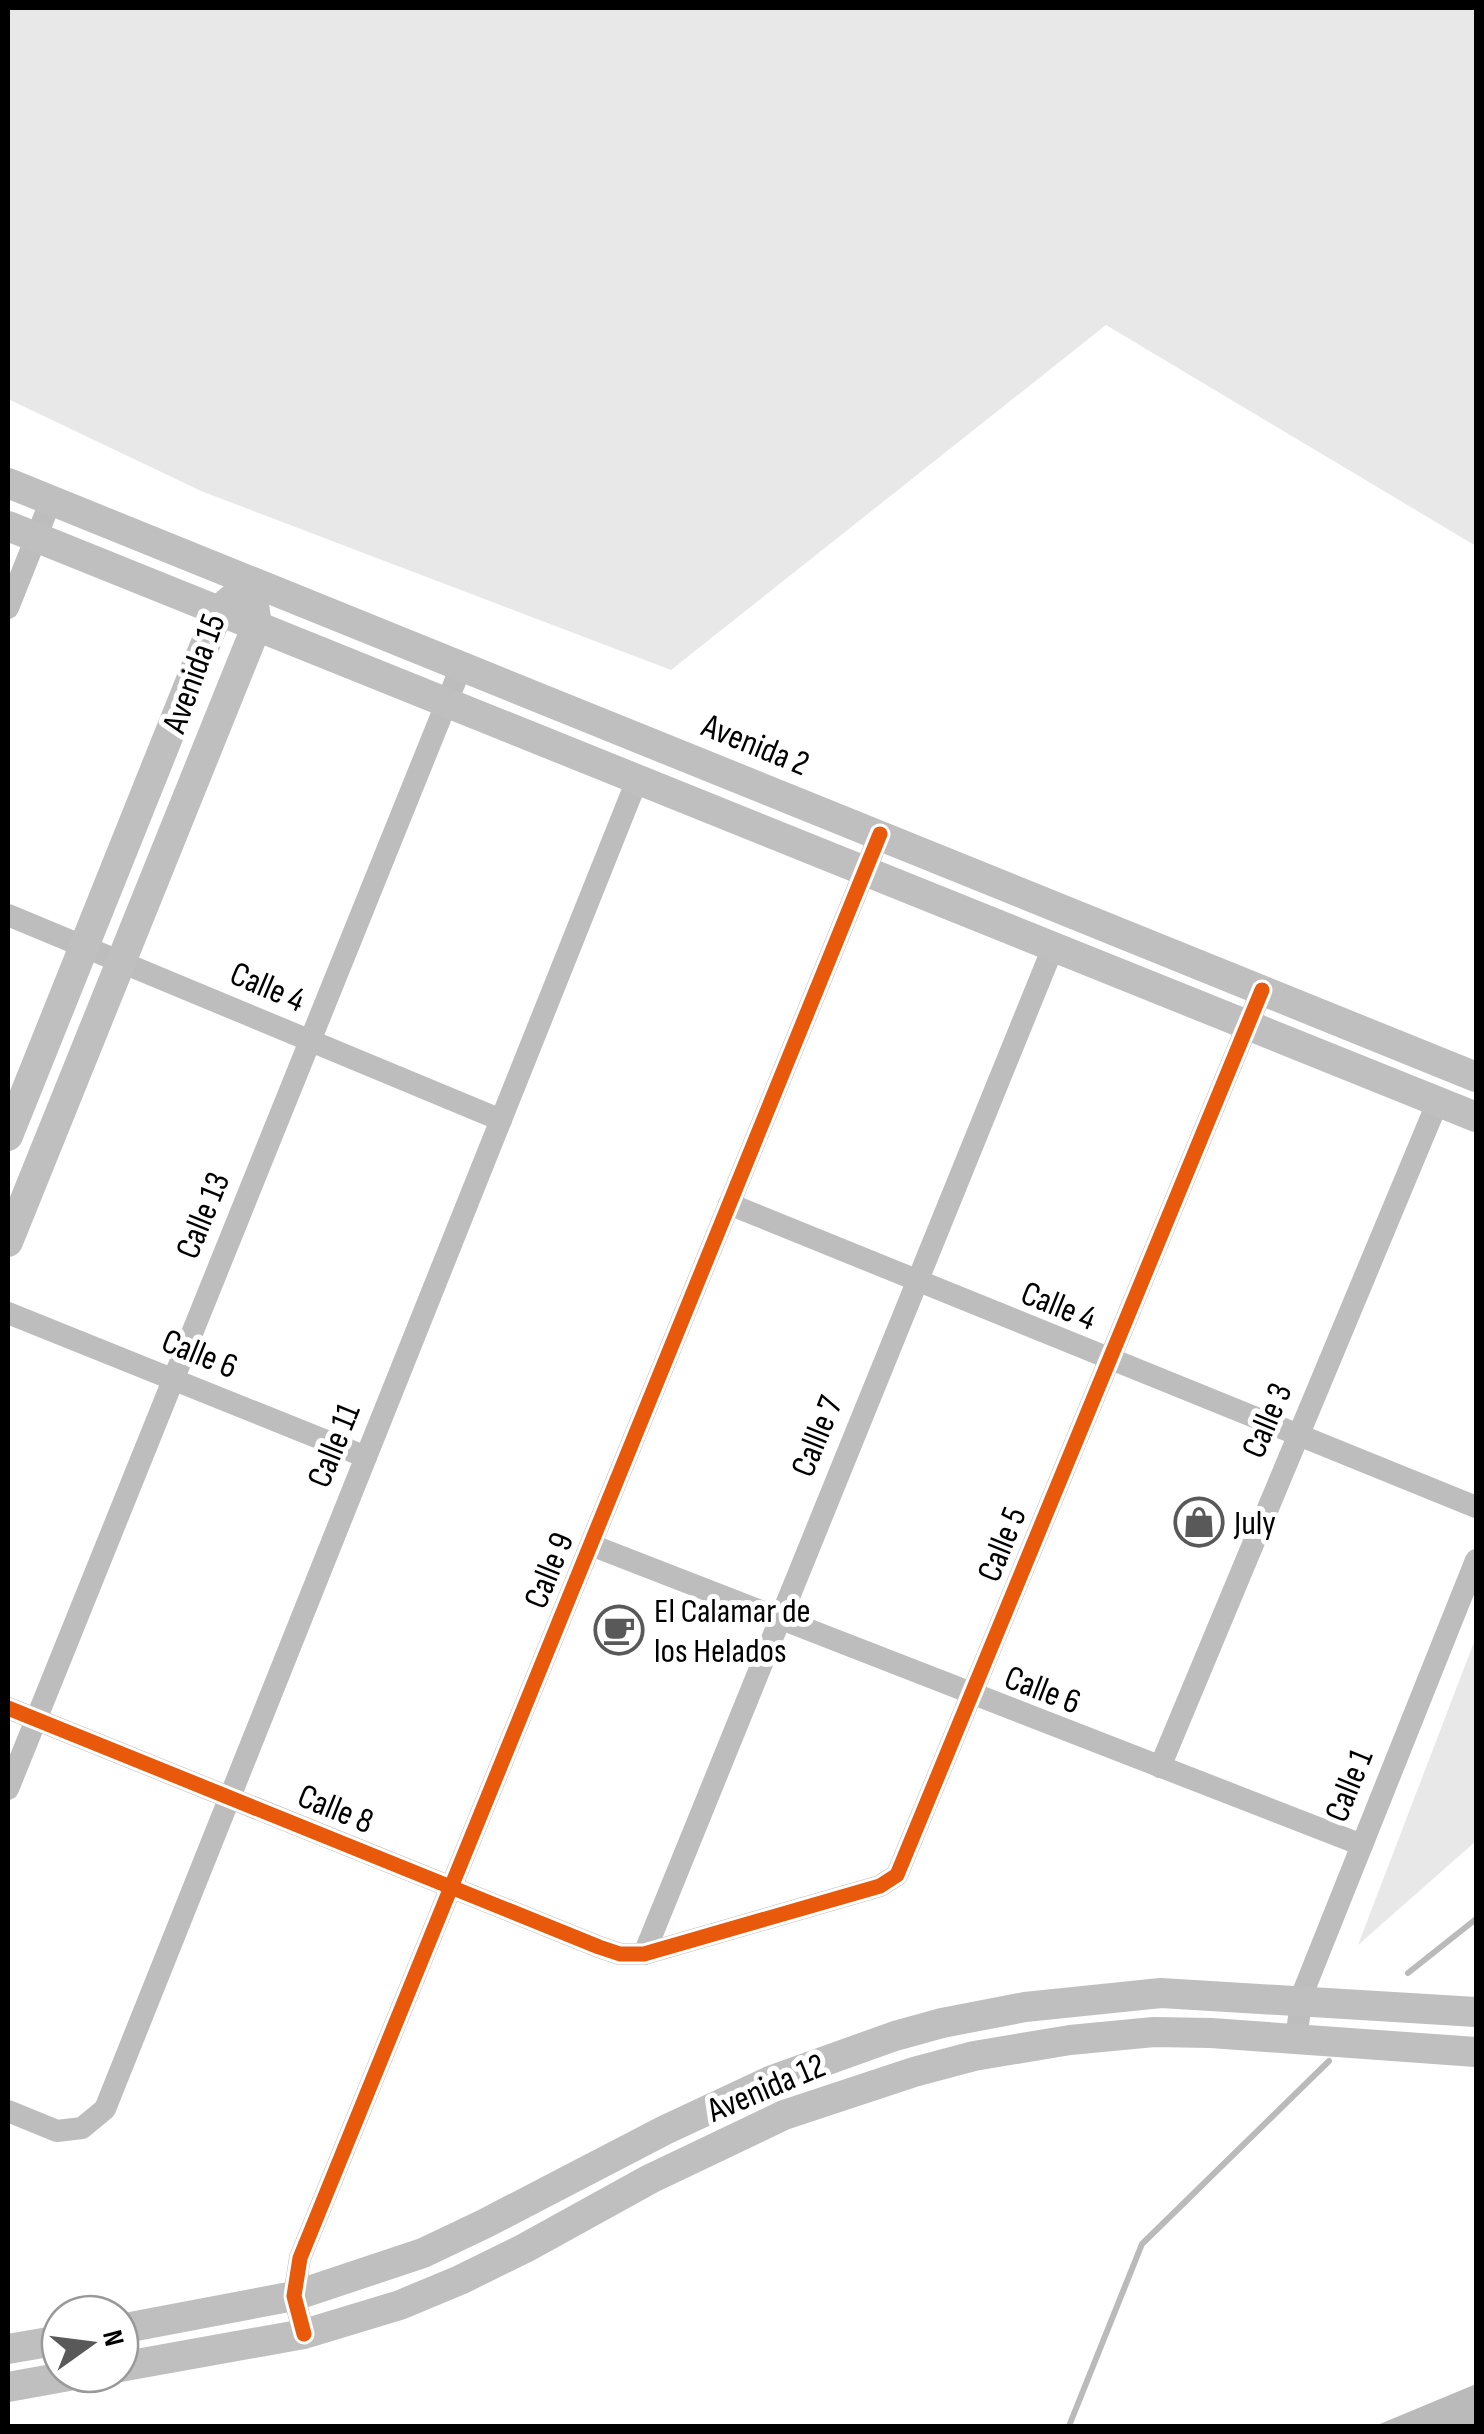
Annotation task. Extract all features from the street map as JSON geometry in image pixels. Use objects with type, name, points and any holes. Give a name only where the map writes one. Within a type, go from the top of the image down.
[{"type":"main road","name":"Avenida 2","points":[[8,482],[1476,1077]]},
{"type":"main road","points":[[8,526],[1476,1116]]},
{"type":"main road","name":"Avenida 15","points":[[8,1136],[219,610],[252,582]]},
{"type":"main road","name":"Avenida 15","points":[[8,1242],[257,625],[252,582]]},
{"type":"main road","name":"Avenida 12","points":[[140,2325],[294,2296],[424,2253],[754,2088],[894,2036],[942,2023],[1025,2007],[1161,1993],[1476,2012]]},
{"type":"main road","name":"Avenida 12","points":[[140,2363],[304,2334],[400,2305],[460,2280],[784,2115],[974,2056],[1070,2040],[1154,2032],[1476,2052]]},
{"type":"main road","points":[[8,2349],[40,2343]]},
{"type":"main road","points":[[8,2386],[40,2381]]},
{"type":"street","points":[[8,608],[51,500]]},
{"type":"street","name":"Calle 13","points":[[8,1789],[462,667]]},
{"type":"street","name":"Calle 11","points":[[8,2111],[57,2131],[82,2128],[105,2109],[638,780]]},
{"type":"street","name":"Calle 9","points":[[304,2334],[294,2296],[300,2258],[880,834]]},
{"type":"street","name":"Calle 4","points":[[8,915],[501,1120]]},
{"type":"street","name":"Callle 7","points":[[644,1954],[1054,945]]},
{"type":"street","name":"Calle 5","points":[[644,1954],[880,1886],[897,1876],[1262,990]]},
{"type":"street","name":"Calle 3","points":[[1160,1767],[1438,1101]]},
{"type":"street","name":"Calle 4","points":[[729,1204],[1476,1507]]},
{"type":"street","name":"Calle 6","points":[[8,1313],[366,1458]]},
{"type":"street","name":"Calle 6","points":[[590,1545],[1362,1845]]},
{"type":"street","name":"Calle 1","points":[[1296,2039],[1301,2001],[1476,1560]]},
{"type":"street","name":"Calle 8","points":[[8,1708],[599,1947],[620,1954],[644,1954]]},
{"type":"shaded area","points":[[8,8],[1476,8],[1476,546],[1106,325],[671,670],[201,491],[8,399]]},
{"type":"shaded area","points":[[1476,1637],[1476,1841],[1358,1945]]},
{"type":"shaded area","points":[[1476,2384],[1476,2426],[1375,2426]]},
{"type":"waterway","points":[[1408,1973],[1476,1919]]},
{"type":"waterway","points":[[1069,2426],[1142,2244],[1329,2061]]},
{"type":"cycle path","points":[[304,2334],[294,2296],[300,2258],[880,834]]},
{"type":"cycle path","points":[[8,1708],[620,1954],[644,1954],[880,1886],[897,1875],[1262,990]]},
{"type":"place","name":"July","points":[[1199,1522]]},
{"type":"place","name":"El Calamar de los Helados","points":[[619,1630]]}]
